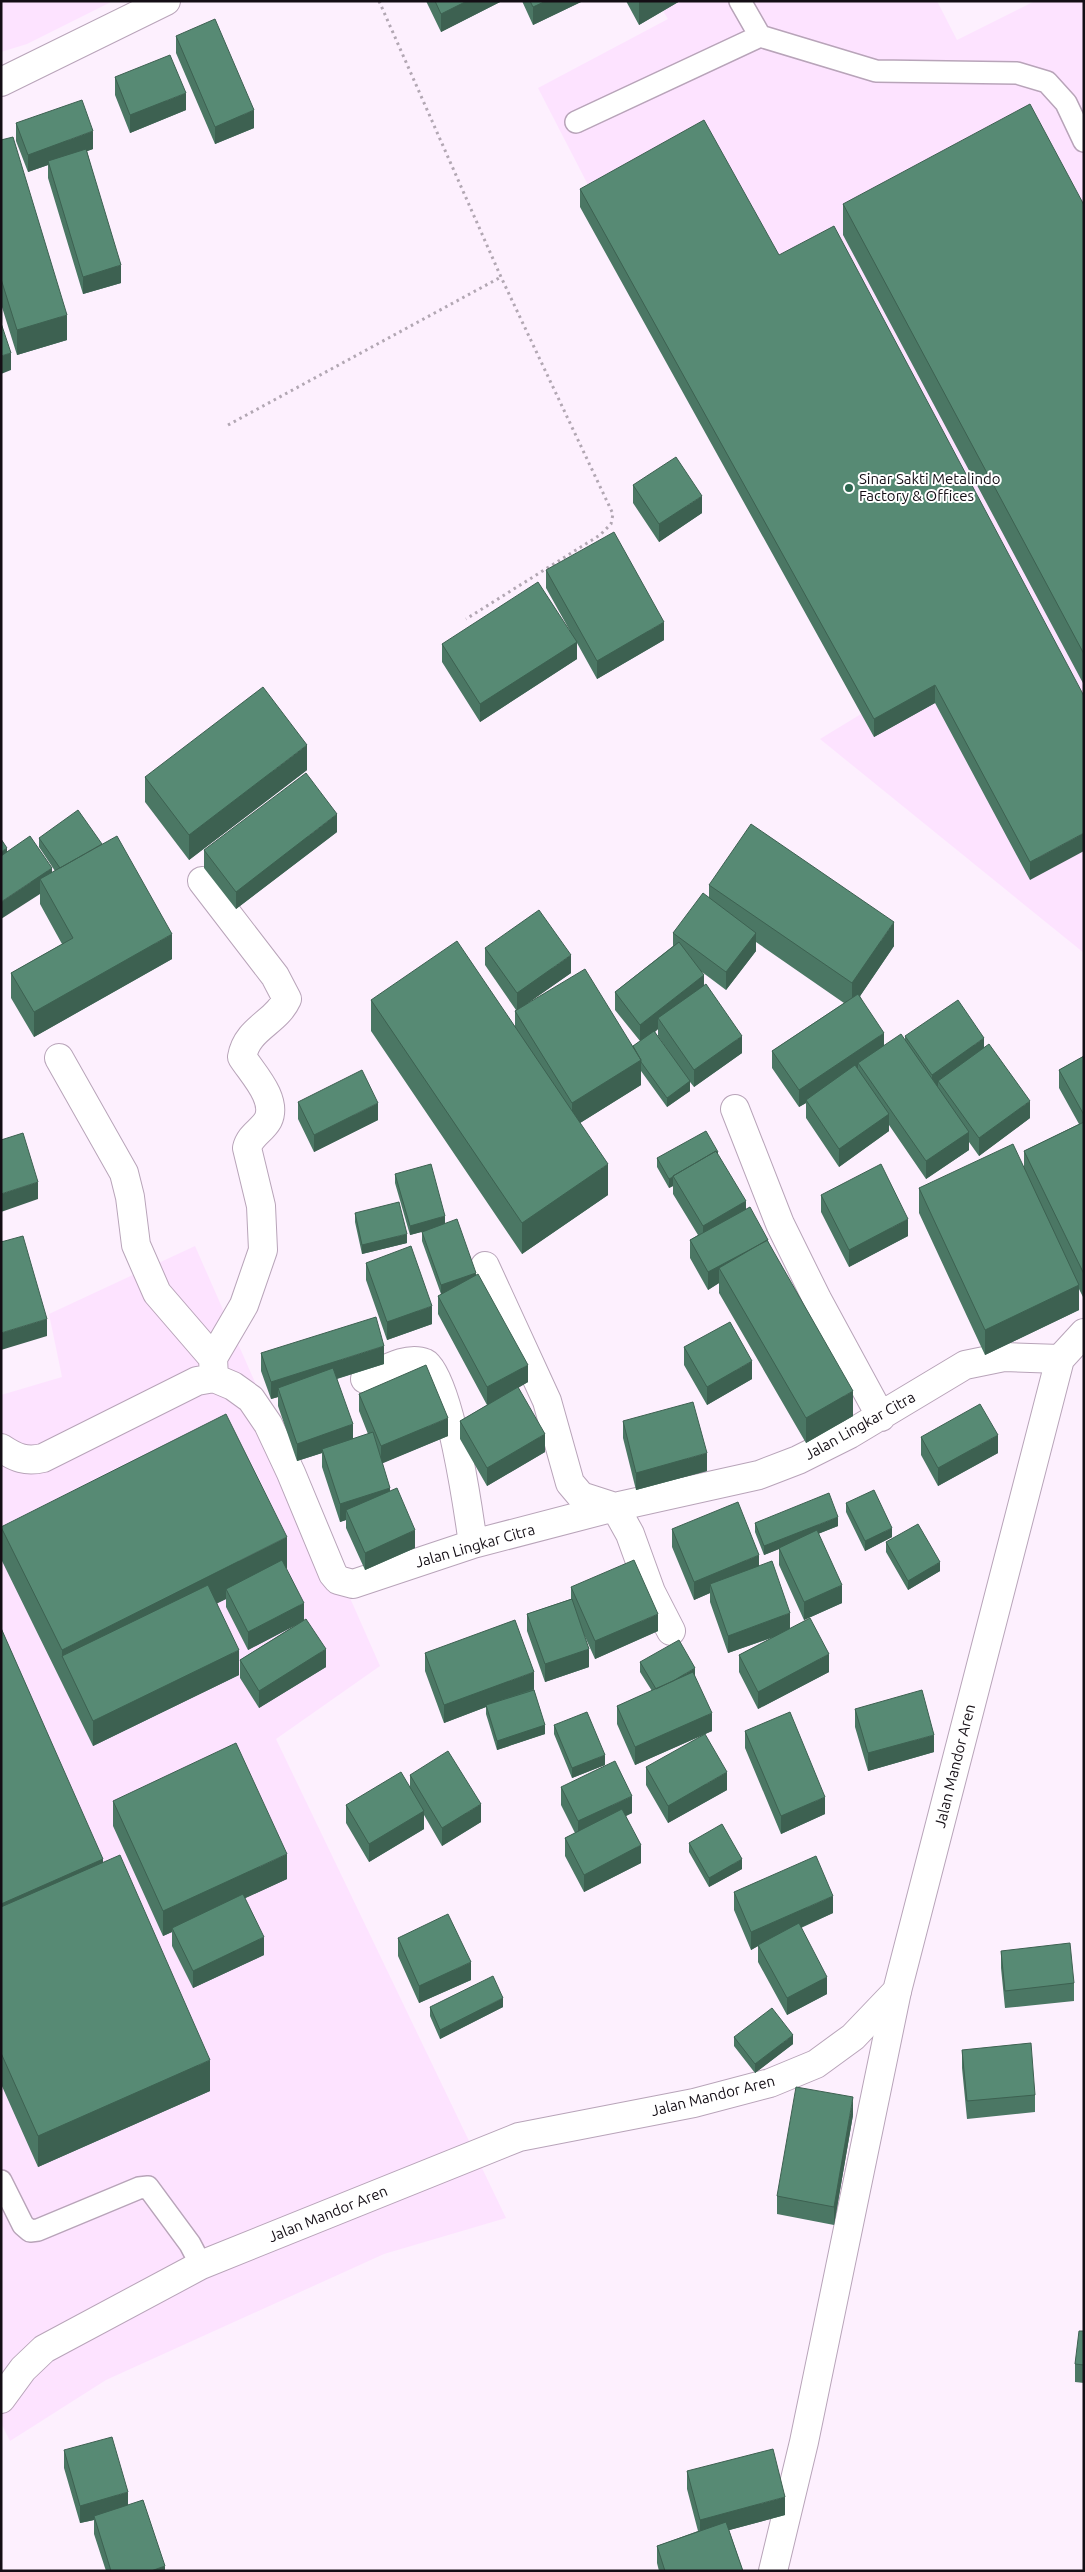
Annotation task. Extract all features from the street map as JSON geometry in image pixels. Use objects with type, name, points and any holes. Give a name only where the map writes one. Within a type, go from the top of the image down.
[{"type":"street","points":[[1,82],[166,1]]},
{"type":"street","points":[[1,1448],[18,1459],[31,1461],[43,1458],[197,1381],[213,1368],[244,1306],[264,1250],[261,1206],[247,1148],[249,1140],[268,1120],[270,1100],[242,1057],[244,1045],[254,1032],[284,1007],[287,999],[275,976],[202,881]]},
{"type":"street","points":[[59,1058],[124,1173],[130,1197],[136,1245],[157,1293],[213,1368]]},
{"type":"street","points":[[735,1110],[780,1224],[817,1299],[880,1417]]},
{"type":"street","points":[[485,1266],[547,1401],[570,1483],[581,1496],[615,1507],[630,1534],[651,1592],[671,1631]]},
{"type":"street","name":"Jalan Mandor Aren","points":[[1,2399],[23,2368],[44,2350],[202,2265],[519,2137],[694,2103],[770,2083],[816,2064],[853,2037],[897,1991],[1060,1359],[1084,1333]]},
{"type":"street","name":"Jalan Lingkar Citra","points":[[213,1368],[251,1399],[268,1424],[291,1473],[333,1574],[338,1580],[353,1584],[473,1544],[615,1507],[759,1475],[822,1449],[965,1366],[1004,1357],[1060,1359]]},
{"type":"street","points":[[364,1380],[406,1362],[424,1362],[437,1374],[462,1467],[473,1544]]},
{"type":"street","points":[[773,2571],[804,2442],[897,1991]]},
{"type":"lane","points":[[740,1],[760,36]]},
{"type":"lane","points":[[576,122],[760,36],[876,71],[1017,73],[1047,82],[1066,103],[1084,141]]},
{"type":"lane","points":[[1,2182],[23,2225],[30,2231],[38,2230],[139,2188],[148,2187],[190,2244],[202,2265]]},
{"type":"path","points":[[379,1],[501,277],[613,514],[611,524],[600,535],[466,619]]},
{"type":"path","points":[[228,425],[501,277]]},
{"type":"shaded area","points":[[1,1],[113,1],[27,44],[1,52]]},
{"type":"shaded area","points":[[657,1],[937,1],[957,40],[1035,1],[1084,1],[1084,953],[820,739],[861,714],[538,88],[668,19]]},
{"type":"shaded area","points":[[195,1246],[380,1666],[276,1739],[506,2218],[384,2254],[106,2380],[10,2441],[1,2423],[1,1395],[62,1377],[49,1314]]},
{"type":"building","points":[[435,1],[467,1],[441,14]]},
{"type":"building","points":[[530,1],[546,1],[533,7]]},
{"type":"building","points":[[215,19],[254,110],[215,127],[176,36]]},
{"type":"building","points":[[170,55],[186,93],[130,115],[115,77]]},
{"type":"building","points":[[82,100],[93,131],[28,155],[16,123]]},
{"type":"building","points":[[1030,104],[1084,205],[1084,654],[843,204]]},
{"type":"building","name":"Sinar Sakti Metalindo Factory & Offices","points":[[704,120],[779,255],[834,226],[1084,696],[1084,833],[1030,862],[935,685],[874,719],[580,189]]},
{"type":"building","points":[[13,137],[67,315],[17,330],[1,279],[1,140]]},
{"type":"building","points":[[86,149],[121,265],[83,277],[48,161]]},
{"type":"building","points":[[1,323],[11,353],[1,356]]},
{"type":"building","points":[[676,457],[702,496],[659,524],[633,485]]},
{"type":"building","points":[[614,532],[664,622],[597,661],[546,570]]},
{"type":"building","points":[[538,582],[577,642],[480,704],[442,644]]},
{"type":"building","points":[[263,687],[307,745],[189,835],[145,777]]},
{"type":"building","points":[[306,773],[337,814],[236,892],[204,850]]},
{"type":"building","points":[[78,810],[102,844],[60,868],[39,838]]},
{"type":"building","points":[[751,824],[894,922],[852,983],[709,885]]},
{"type":"building","points":[[30,836],[52,868],[1,902],[1,856]]},
{"type":"building","points":[[117,836],[172,934],[34,1012],[11,973],[73,938],[40,879]]},
{"type":"building","points":[[1,839],[7,848],[1,852]]},
{"type":"building","points":[[703,893],[756,933],[726,972],[673,933]]},
{"type":"building","points":[[539,910],[571,955],[517,993],[485,948]]},
{"type":"building","points":[[457,941],[608,1164],[522,1223],[371,1000]]},
{"type":"building","points":[[679,942],[704,975],[640,1025],[615,992]]},
{"type":"building","points":[[585,969],[641,1060],[572,1103],[515,1011]]},
{"type":"building","points":[[706,984],[742,1036],[694,1070],[658,1018]]},
{"type":"building","points":[[858,994],[884,1033],[799,1090],[772,1051]]},
{"type":"building","points":[[958,1000],[984,1038],[932,1075],[905,1036]]},
{"type":"building","points":[[654,1031],[690,1081],[667,1098],[641,1062],[633,1046]]},
{"type":"building","points":[[901,1034],[969,1132],[926,1161],[858,1063]]},
{"type":"building","points":[[989,1044],[1030,1101],[979,1138],[938,1081]]},
{"type":"building","points":[[1084,1056],[1084,1115],[1059,1070]]},
{"type":"building","points":[[855,1065],[889,1114],[839,1149],[806,1100]]},
{"type":"building","points":[[362,1070],[378,1103],[314,1135],[298,1102]]},
{"type":"building","points":[[1084,1122],[1084,1274],[1024,1151]]},
{"type":"building","points":[[706,1131],[718,1152],[716,1151],[669,1179],[657,1158]]},
{"type":"building","points":[[23,1133],[38,1182],[1,1194],[1,1140]]},
{"type":"building","points":[[1013,1144],[1079,1285],[985,1330],[919,1188]]},
{"type":"building","points":[[716,1151],[746,1201],[703,1226],[673,1176]]},
{"type":"building","points":[[431,1164],[445,1216],[410,1226],[395,1174]]},
{"type":"building","points":[[881,1164],[908,1219],[849,1250],[821,1195]]},
{"type":"building","points":[[399,1202],[407,1234],[362,1245],[355,1213]]},
{"type":"building","points":[[750,1207],[768,1240],[708,1272],[690,1240]]},
{"type":"building","points":[[457,1219],[476,1273],[441,1285],[422,1232]]},
{"type":"building","points":[[23,1236],[47,1319],[1,1333],[1,1242]]},
{"type":"building","points":[[767,1240],[853,1391],[806,1418],[719,1268]]},
{"type":"building","points":[[411,1246],[432,1306],[387,1322],[366,1263]]},
{"type":"building","points":[[478,1274],[528,1365],[487,1387],[438,1296]]},
{"type":"building","points":[[376,1317],[384,1346],[271,1382],[261,1353]]},
{"type":"building","points":[[730,1322],[752,1361],[707,1387],[684,1347]]},
{"type":"building","points":[[426,1365],[448,1418],[381,1446],[359,1394]]},
{"type":"building","points":[[333,1368],[353,1424],[297,1444],[278,1388]]},
{"type":"building","points":[[518,1387],[545,1434],[487,1468],[460,1421]]},
{"type":"building","points":[[693,1402],[707,1453],[636,1473],[623,1421]]},
{"type":"building","points":[[980,1404],[998,1435],[938,1468],[921,1437]]},
{"type":"building","points":[[226,1414],[287,1537],[62,1650],[1,1527]]},
{"type":"building","points":[[373,1432],[390,1488],[340,1504],[322,1449]]},
{"type":"building","points":[[397,1488],[415,1530],[365,1553],[346,1510]]},
{"type":"building","points":[[874,1490],[892,1528],[865,1541],[846,1503]]},
{"type":"building","points":[[829,1493],[838,1517],[764,1546],[755,1523]]},
{"type":"building","points":[[738,1502],[759,1555],[694,1582],[672,1529]]},
{"type":"building","points":[[918,1524],[940,1562],[908,1581],[886,1542]]},
{"type":"building","points":[[817,1530],[842,1585],[804,1602],[779,1548]]},
{"type":"building","points":[[282,1560],[304,1603],[248,1632],[226,1589]]},
{"type":"building","points":[[634,1560],[658,1614],[595,1641],[571,1587]]},
{"type":"building","points":[[772,1561],[790,1613],[728,1636],[710,1584]]},
{"type":"building","points":[[208,1585],[239,1650],[93,1721],[62,1656]]},
{"type":"building","points":[[572,1599],[589,1649],[545,1664],[527,1614]]},
{"type":"building","points":[[810,1618],[829,1654],[758,1692],[739,1655]]},
{"type":"building","points":[[306,1619],[326,1649],[259,1691],[240,1660]]},
{"type":"building","points":[[515,1620],[534,1672],[444,1705],[425,1653]]},
{"type":"building","points":[[1,1628],[103,1859],[1,1904]]},
{"type":"building","points":[[679,1640],[695,1668],[656,1689],[640,1662]]},
{"type":"building","points":[[693,1672],[712,1713],[635,1747],[617,1706]]},
{"type":"building","points":[[534,1690],[545,1725],[497,1741],[486,1705]]},
{"type":"building","points":[[922,1690],[934,1735],[868,1753],[855,1709]]},
{"type":"building","points":[[587,1712],[605,1755],[572,1768],[554,1725]]},
{"type":"building","points":[[790,1712],[825,1797],[781,1816],[745,1731]]},
{"type":"building","points":[[705,1734],[727,1772],[668,1806],[646,1767]]},
{"type":"building","points":[[236,1743],[287,1854],[163,1911],[113,1801]]},
{"type":"building","points":[[448,1751],[481,1804],[442,1828],[410,1775]]},
{"type":"building","points":[[615,1761],[632,1796],[578,1821],[561,1787]]},
{"type":"building","points":[[401,1772],[424,1811],[369,1844],[346,1805]]},
{"type":"building","points":[[622,1809],[641,1845],[584,1875],[565,1838]]},
{"type":"building","points":[[722,1824],[742,1859],[709,1878],[689,1843]]},
{"type":"building","points":[[120,1855],[210,2060],[38,2136],[1,2053],[1,1907]]},
{"type":"building","points":[[816,1856],[833,1896],[751,1932],[734,1892]]},
{"type":"building","points":[[243,1894],[264,1937],[193,1971],[172,1928]]},
{"type":"building","points":[[448,1914],[471,1962],[419,1986],[398,1938]]},
{"type":"building","points":[[799,1923],[827,1977],[787,1998],[758,1945]]},
{"type":"building","points":[[1070,1943],[1074,1983],[1005,1991],[1001,1951]]},
{"type":"building","points":[[493,1976],[503,1998],[440,2030],[430,2007]]},
{"type":"building","points":[[772,2008],[793,2035],[755,2064],[734,2037]]},
{"type":"building","points":[[1031,2043],[1035,2095],[967,2101],[962,2050]]},
{"type":"building","points":[[796,2087],[853,2097],[834,2207],[777,2196]]},
{"type":"building","points":[[1079,2331],[1084,2331],[1084,2365],[1075,2364]]},
{"type":"building","points":[[112,2437],[128,2492],[80,2506],[64,2450]]},
{"type":"building","points":[[773,2449],[785,2497],[700,2520],[687,2471]]},
{"type":"building","points":[[143,2500],[165,2566],[151,2571],[111,2571],[94,2516]]},
{"type":"building","points":[[726,2522],[743,2571],[665,2571],[657,2546]]},
{"type":"place","name":"Sinar Sakti Metalindo Factory & Offices","points":[[849,488]]}]
